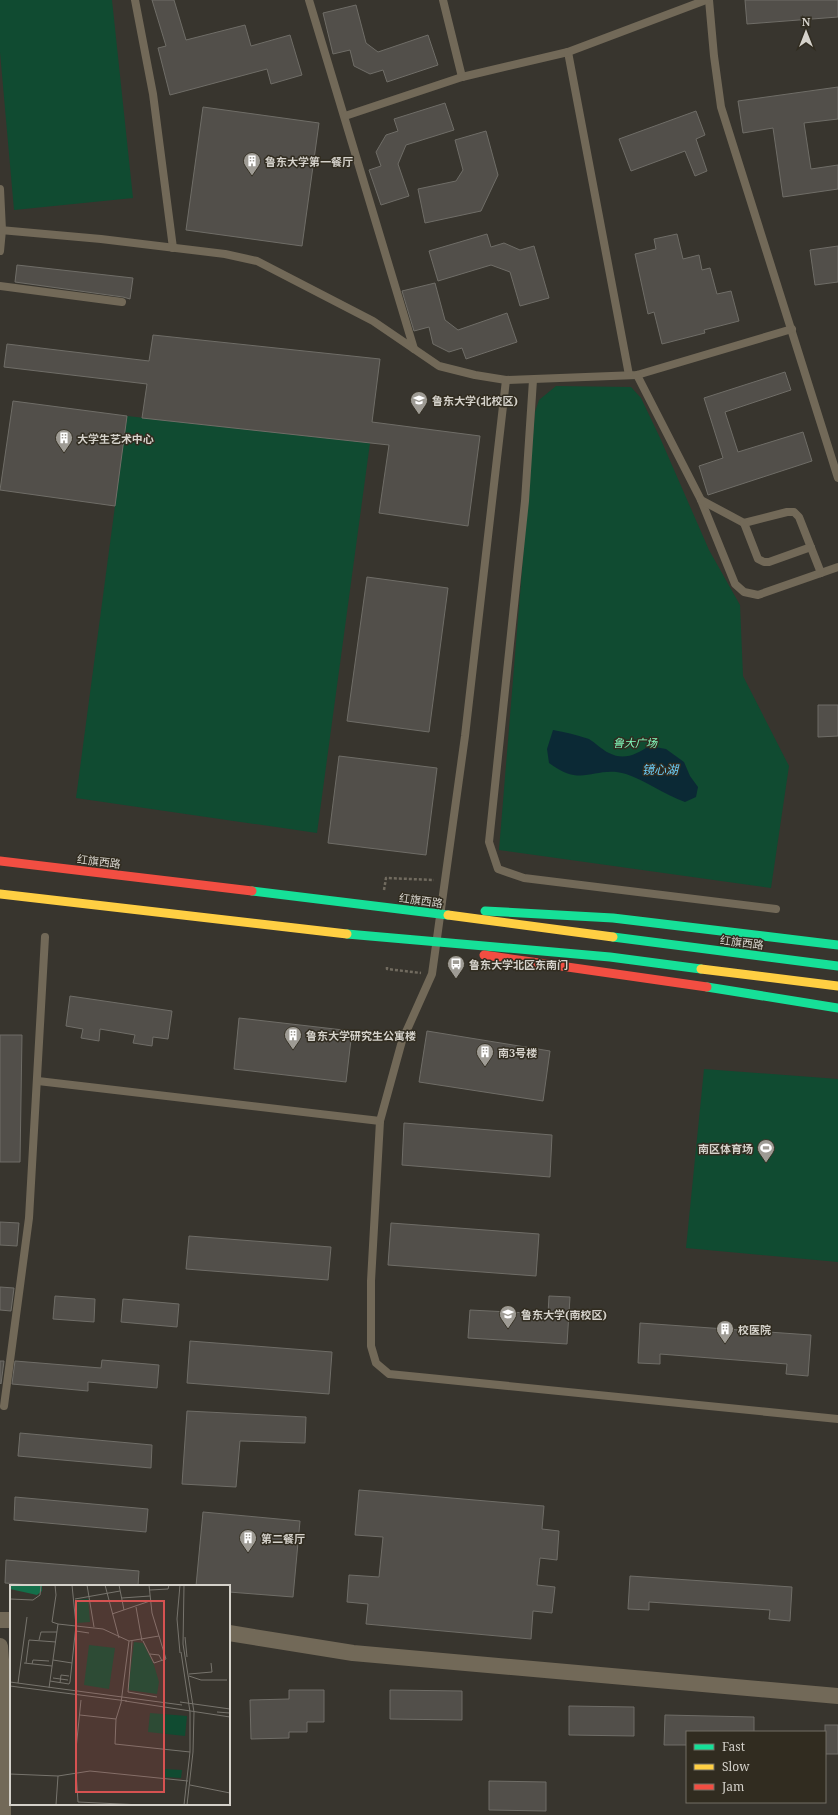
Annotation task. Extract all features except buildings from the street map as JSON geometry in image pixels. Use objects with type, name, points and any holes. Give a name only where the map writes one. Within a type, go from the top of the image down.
[{"type":"main road","name":"红旗西路","points":[[0,861],[360,904],[838,966]]},
{"type":"main road","points":[[0,894],[352,934],[610,957],[838,986]]},
{"type":"main road","points":[[360,904],[613,918],[838,945]]},
{"type":"main road","points":[[352,934],[838,1008]]},
{"type":"street","points":[[230,1633],[352,1653],[838,1696]]},
{"type":"street","points":[[0,1646],[5,1714],[3,1815]]},
{"type":"lane","points":[[135,0],[153,94],[173,248]]},
{"type":"lane","points":[[309,0],[414,349]]},
{"type":"lane","points":[[443,0],[462,77]]},
{"type":"lane","points":[[344,116],[462,77],[568,52],[706,0]]},
{"type":"lane","points":[[709,0],[714,56],[721,107],[838,478]]},
{"type":"lane","points":[[568,52],[633,375],[701,500],[735,584],[744,592],[758,595],[838,567]]},
{"type":"lane","points":[[0,189],[0,251]]},
{"type":"lane","points":[[1,230],[101,239],[225,254],[257,260],[373,321],[439,366],[475,375],[506,380],[633,375],[792,329]]},
{"type":"lane","points":[[0,286],[122,302]]},
{"type":"lane","points":[[506,380],[465,736],[432,974],[402,1041],[380,1121],[371,1281],[371,1346],[376,1363],[389,1374],[838,1418]]},
{"type":"lane","points":[[533,380],[525,501],[489,842],[498,869],[524,878],[776,909]]},
{"type":"lane","points":[[701,500],[744,523],[758,559],[764,562],[769,562],[811,547]]},
{"type":"lane","points":[[744,523],[787,512],[794,512],[800,517],[821,573]]},
{"type":"lane","points":[[4,1406],[29,1218],[45,937]]},
{"type":"lane","points":[[38,1081],[380,1121]]},
{"type":"path","points":[[384,891],[386,878],[437,880]]},
{"type":"path","points":[[387,967],[387,969],[426,974]]},
{"type":"green space","points":[[0,0],[112,0],[133,198],[14,210],[0,52]]},
{"type":"green space","name":"鲁大广场","points":[[556,386],[631,387],[641,398],[709,550],[740,605],[743,676],[789,766],[771,888],[499,850],[535,412],[539,400]]},
{"type":"green space","points":[[127,416],[370,443],[317,833],[76,798]]},
{"type":"green space","name":"南区体育场","points":[[704,1069],[838,1079],[838,1262],[686,1248]]},
{"type":"water","name":"镜心湖","points":[[553,730],[589,739],[606,752],[620,756],[630,756],[649,746],[666,749],[684,762],[690,776],[698,787],[696,797],[685,802],[626,774],[605,772],[580,776],[561,771],[549,763],[547,749]]},
{"type":"traffic: fast","points":[[252,891],[448,915]]},
{"type":"traffic: fast","points":[[485,911],[613,918],[838,945]]},
{"type":"traffic: fast","points":[[347,934],[610,957],[701,969]]},
{"type":"traffic: fast","points":[[613,937],[838,966]]},
{"type":"traffic: fast","points":[[707,987],[838,1008]]},
{"type":"traffic: slow","points":[[0,894],[347,934]]},
{"type":"traffic: slow","points":[[448,915],[613,937]]},
{"type":"traffic: slow","points":[[701,969],[838,986]]},
{"type":"traffic: jam","points":[[0,861],[252,891]]},
{"type":"traffic: jam","points":[[484,955],[707,987]]},
{"type":"place","name":"鲁东大学第一餐厅","points":[[252,176]]},
{"type":"place","name":"鲁东大学(北校区)","points":[[419,415]]},
{"type":"place","name":"大学生艺术中心","points":[[64,453]]},
{"type":"place","name":"鲁东大学北区东南门","points":[[456,979]]},
{"type":"place","name":"鲁东大学研究生公寓楼","points":[[293,1050]]},
{"type":"place","name":"南3号楼","points":[[485,1067]]},
{"type":"place","name":"南区体育场","points":[[766,1163]]},
{"type":"place","name":"鲁东大学(南校区)","points":[[508,1329]]},
{"type":"place","name":"校医院","points":[[725,1344]]},
{"type":"place","name":"第二餐厅","points":[[248,1553]]}]
